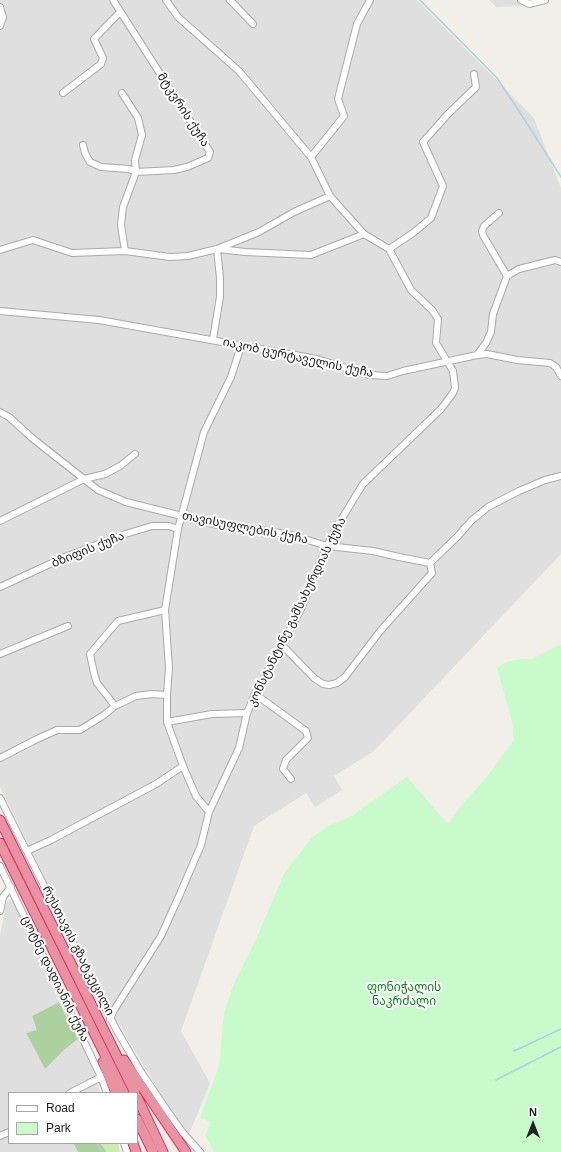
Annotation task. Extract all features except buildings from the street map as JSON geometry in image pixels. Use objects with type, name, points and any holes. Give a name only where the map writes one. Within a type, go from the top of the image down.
[{"type":"highway","name":"რუსთავის გზატკეცილი","points":[[0,820],[135,1092]]},
{"type":"highway","name":"რუსთავის გზატკეცილი","points":[[0,843],[124,1092]]},
{"type":"highway","points":[[98,1018],[186,1152]]},
{"type":"highway","points":[[94,1032],[99,1052],[116,1092]]},
{"type":"highway","points":[[138,1099],[163,1152]]},
{"type":"highway","points":[[138,1121],[153,1152]]},
{"type":"street","points":[[0,26],[3,17],[0,6],[1,0]]},
{"type":"street","name":"მტკვრის ქუჩა","points":[[113,0],[210,152],[208,158],[187,167],[174,170],[136,172]]},
{"type":"street","points":[[166,0],[178,17],[239,71],[311,157],[330,196],[364,234],[389,249],[431,218],[442,186],[423,142],[448,114],[476,87],[474,74]]},
{"type":"street","points":[[230,0],[253,24]]},
{"type":"street","points":[[311,157],[344,116],[338,99],[357,24],[370,0]]},
{"type":"street","points":[[521,0],[529,4],[545,0]]},
{"type":"street","points":[[63,93],[101,64],[103,58],[94,39],[120,12]]},
{"type":"street","points":[[122,93],[138,118],[142,135],[136,160],[136,172],[123,207],[121,225],[125,252]]},
{"type":"street","points":[[83,145],[90,162],[101,167],[129,169],[136,172]]},
{"type":"street","points":[[0,250],[33,240],[72,253],[125,252],[188,256],[217,249],[259,232],[294,212],[330,196]]},
{"type":"street","points":[[499,213],[484,226],[482,231],[483,236],[507,276]]},
{"type":"street","points":[[217,249],[311,256],[364,234]]},
{"type":"street","points":[[214,340],[220,297],[217,249]]},
{"type":"street","name":"კონსტანტინე გამსახურდიას ქუჩა","points":[[110,1018],[161,936],[201,845],[209,812],[239,748],[247,713],[255,694],[301,609],[327,546],[363,484],[441,409],[455,388],[453,371],[436,343],[438,319],[432,310],[411,290],[389,249]]},
{"type":"street","points":[[477,355],[486,343],[490,332],[493,314],[507,276],[519,269],[555,260],[561,262]]},
{"type":"street","name":"იაკობ ცურტაველის ქუჩა","points":[[0,312],[99,320],[317,359],[369,375],[387,376],[403,371],[477,355]]},
{"type":"street","points":[[209,812],[196,796],[167,722],[169,668],[165,610],[178,529],[204,432],[231,377],[241,346]]},
{"type":"street","points":[[477,355],[487,354],[516,360],[550,363],[556,367],[561,376]]},
{"type":"street","name":"თავისუფლების ქუჩა","points":[[0,412],[9,417],[32,438],[98,490],[126,502],[218,525],[295,536],[327,546],[373,551],[399,558],[430,563]]},
{"type":"street","points":[[0,521],[84,479],[105,474],[120,466],[135,454]]},
{"type":"street","points":[[282,645],[314,678],[329,686],[337,684],[346,677],[381,630],[432,573],[430,563],[471,521],[488,507],[519,491],[545,480],[561,476]]},
{"type":"street","name":"ბზიფის ქუჩა","points":[[0,587],[65,557],[122,535],[152,526],[169,526],[178,529]]},
{"type":"street","points":[[115,706],[97,683],[90,654],[118,621],[165,610]]},
{"type":"street","points":[[0,654],[68,626]]},
{"type":"street","points":[[0,758],[57,730],[80,730],[104,715],[115,706],[136,696],[152,694],[167,695]]},
{"type":"street","points":[[255,694],[306,732],[308,738],[286,760],[283,769],[291,779]]},
{"type":"street","points":[[167,722],[212,714],[247,713]]},
{"type":"street","points":[[27,851],[51,840],[156,784],[183,766]]},
{"type":"street","points":[[0,798],[110,1018],[141,1072],[183,1133],[200,1152]]},
{"type":"street","name":"ცოტნე დადიანის ქუჩა","points":[[0,866],[101,1077],[107,1092]]},
{"type":"street","points":[[0,911],[3,896],[11,887]]},
{"type":"street","points":[[72,1092],[101,1077]]},
{"type":"shaded area","points":[[0,0],[417,0],[534,118],[561,188],[561,554],[374,751],[334,776],[342,790],[315,807],[306,793],[254,826],[181,1031],[210,1083],[189,1134],[166,1103],[109,1008],[0,787]]},
{"type":"shaded area","points":[[489,0],[549,0],[526,6],[496,7]]},
{"type":"shaded area","points":[[10,899],[13,899],[59,1002],[32,1016],[38,1030],[26,1033],[45,1069],[64,1050],[78,1039],[90,1059],[96,1077],[69,1092],[8,1092],[8,1130],[0,1134],[0,936],[6,904]]},
{"type":"shaded area","points":[[96,1082],[101,1092],[76,1092]]},
{"type":"shaded area","points":[[8,1133],[8,1144],[74,1144],[78,1152],[0,1152],[0,1137]]},
{"type":"green space","name":"ფონიჭალის ნაკრძალი","points":[[561,644],[561,1152],[214,1152],[205,1136],[211,1122],[200,1118],[219,1066],[224,1013],[234,983],[258,935],[284,874],[312,837],[326,827],[350,817],[407,777],[448,824],[485,779],[514,740],[512,721],[497,668],[506,662],[521,659],[532,659]]},
{"type":"green space","points":[[59,1002],[78,1039],[64,1050],[45,1069],[26,1033],[37,1030],[32,1016]]},
{"type":"green space","points":[[74,1144],[101,1144],[107,1152],[78,1152]]},
{"type":"green space","points":[[101,1144],[118,1144],[120,1152],[107,1152]]},
{"type":"waterway","points":[[420,0],[497,78],[561,177]]},
{"type":"waterway","points":[[514,1051],[561,1029]]},
{"type":"waterway","points":[[496,1080],[561,1047]]},
{"type":"waterway","points":[[98,1144],[102,1152]]}]
